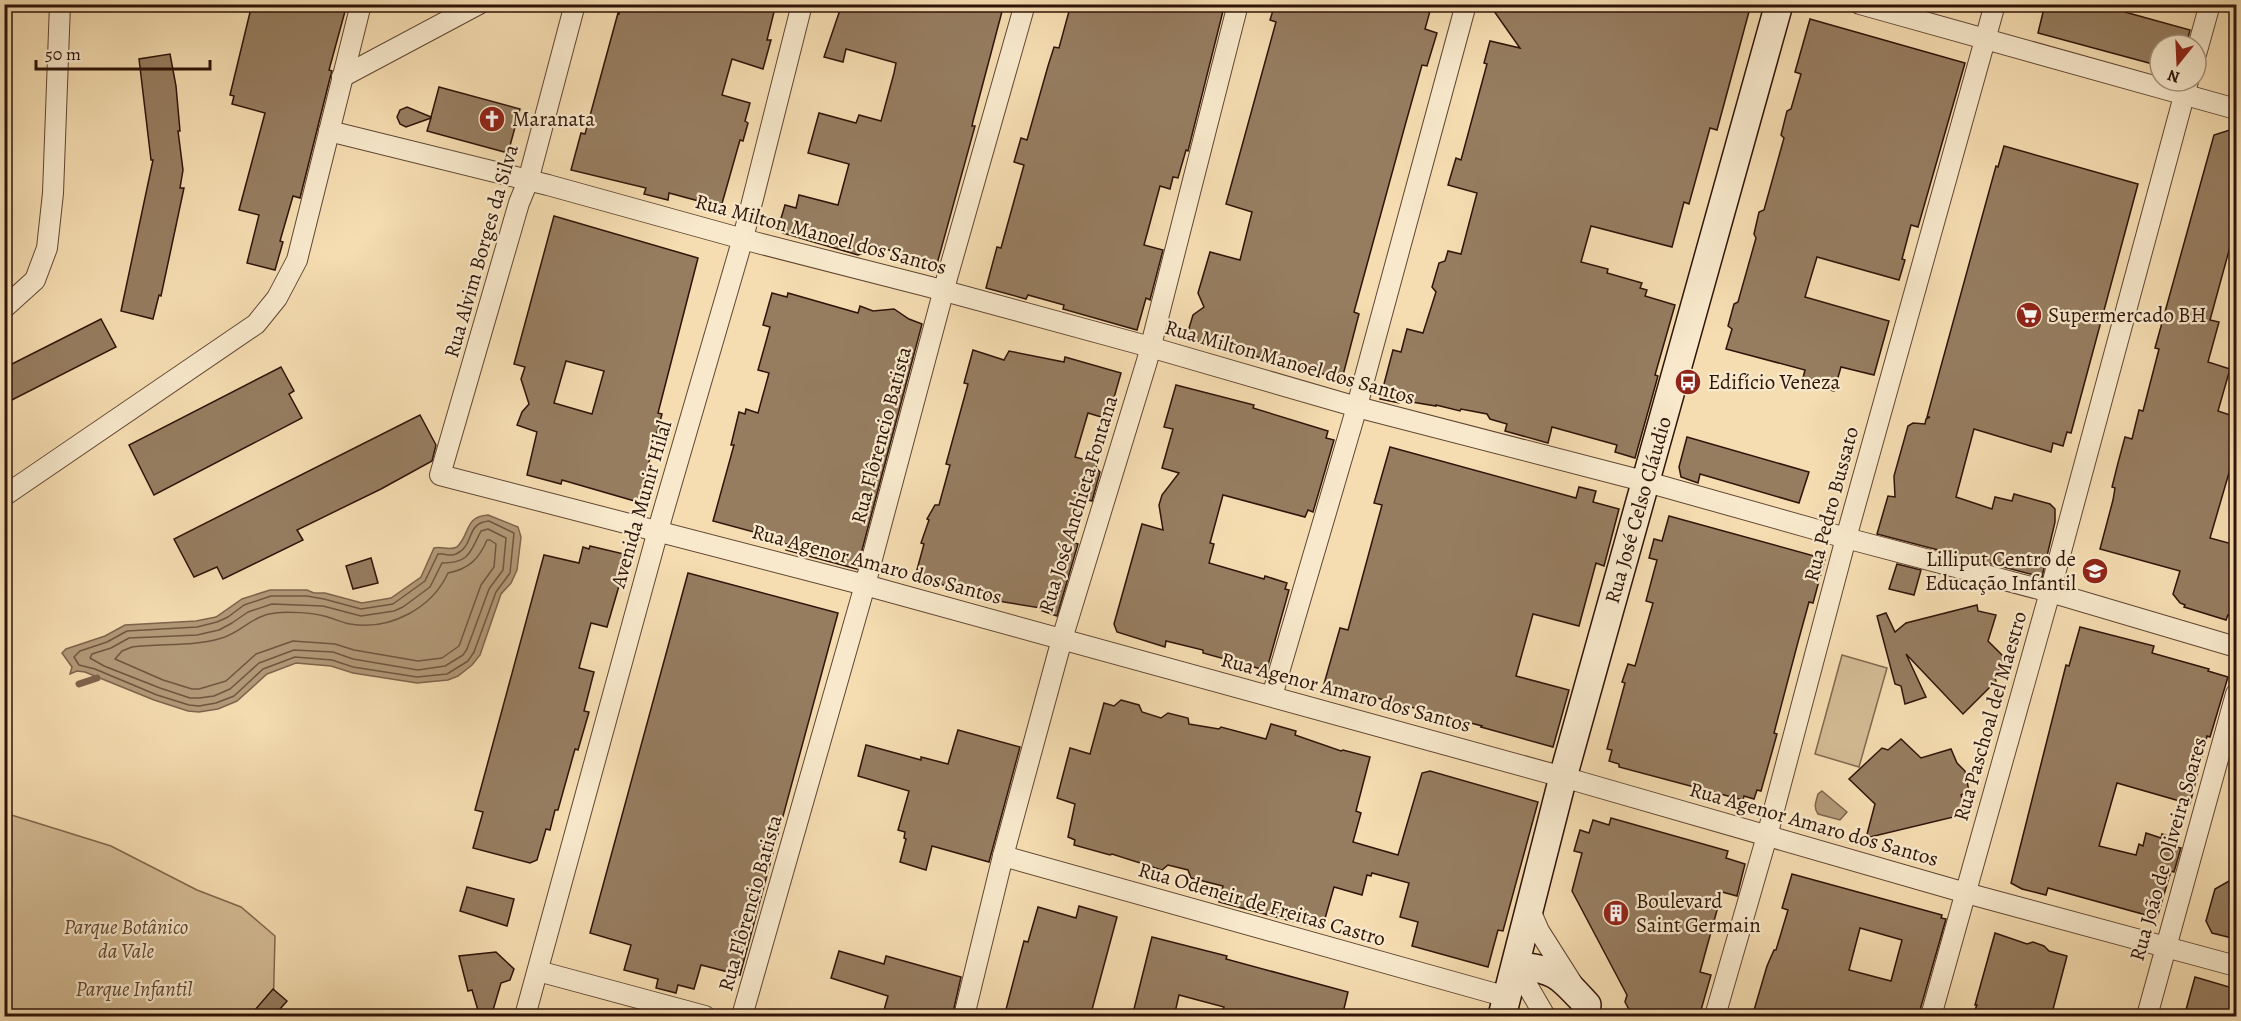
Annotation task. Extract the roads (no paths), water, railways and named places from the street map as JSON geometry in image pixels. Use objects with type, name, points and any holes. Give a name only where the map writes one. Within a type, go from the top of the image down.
[{"type":"street","points":[[4,308],[35,280],[47,248],[53,193],[60,4]]},
{"type":"street","points":[[4,495],[256,324],[278,298],[297,260],[361,4]]},
{"type":"street","points":[[342,77],[479,4]]},
{"type":"street","name":"Rua Alvim Borges da Silva","points":[[440,475],[519,203],[528,181],[575,4]]},
{"type":"street","name":"Avenida Munir Hilal","points":[[525,1017],[658,532],[742,238],[802,4]]},
{"type":"street","name":"Rua Flôrencio Batista","points":[[742,1017],[865,585],[944,291],[1025,4]]},
{"type":"street","name":"Rua José Anchieta Fontana","points":[[964,1017],[1003,856],[1062,639],[1150,348],[1238,4]]},
{"type":"street","points":[[1272,696],[1357,407],[1466,4]]},
{"type":"street","name":"Rua José Celso Cláudio","points":[[1504,1007],[1563,777],[1779,4]]},
{"type":"street","points":[[1860,4],[1985,38],[2148,78]]},
{"type":"street","name":"Rua Pedro Bussato","points":[[1715,1017],[1767,836],[1846,538],[1995,4]]},
{"type":"street","points":[[2202,33],[2210,4]]},
{"type":"street","name":"Rua Paschoal del Maestro","points":[[1931,1017],[2050,592],[2184,93]]},
{"type":"street","points":[[2200,93],[2236,109]]},
{"type":"street","name":"Rua Milton Manoel dos Santos","points":[[329,131],[944,291],[1357,407],[1647,482],[2050,592],[2236,647]]},
{"type":"street","name":"Rua Agenor Amaro dos Santos","points":[[440,475],[865,585],[1272,696],[1966,893],[2236,966]]},
{"type":"street","name":"Rua João de Oliveira Soares","points":[[2147,1017],[2236,694]]},
{"type":"street","name":"Rua Odeneir de Freitas Castro","points":[[1003,856],[1504,1007]]},
{"type":"street","points":[[1529,908],[1539,931],[1590,1011]]},
{"type":"street","points":[[1516,966],[1546,969],[1557,975],[1590,1011]]},
{"type":"street","points":[[1516,966],[1545,1017]]},
{"type":"street","points":[[538,971],[705,1017]]},
{"type":"water","points":[[488,515],[518,527],[521,537],[517,570],[511,583],[501,594],[480,655],[458,676],[448,680],[417,683],[353,673],[331,666],[296,663],[267,674],[237,701],[218,709],[199,712],[188,711],[154,700],[85,672],[77,671],[70,674],[72,667],[62,653],[66,649],[105,636],[125,625],[196,621],[216,617],[242,599],[270,590],[307,590],[362,603],[391,598],[421,577],[434,548],[457,547],[471,522],[480,516]]},
{"type":"water","points":[[1822,791],[1847,812],[1840,820],[1818,814],[1815,804],[1818,794]]},
{"type":"waterway","points":[[79,684],[97,678]]},
{"type":"place","name":"Maranata","points":[[492,119]]},
{"type":"place","name":"Supermercado BH","points":[[2029,315]]},
{"type":"place","name":"Edifício Veneza","points":[[1688,382]]},
{"type":"place","name":"Lilliput Centro de Educação Infantil","points":[[2095,571]]},
{"type":"place","name":"Boulevard Saint Germain","points":[[1616,913]]},
{"type":"park label","name":"Parque Botânico da Vale","points":[[126,939]]},
{"type":"park label","name":"Parque Infantil","points":[[134,989]]}]
